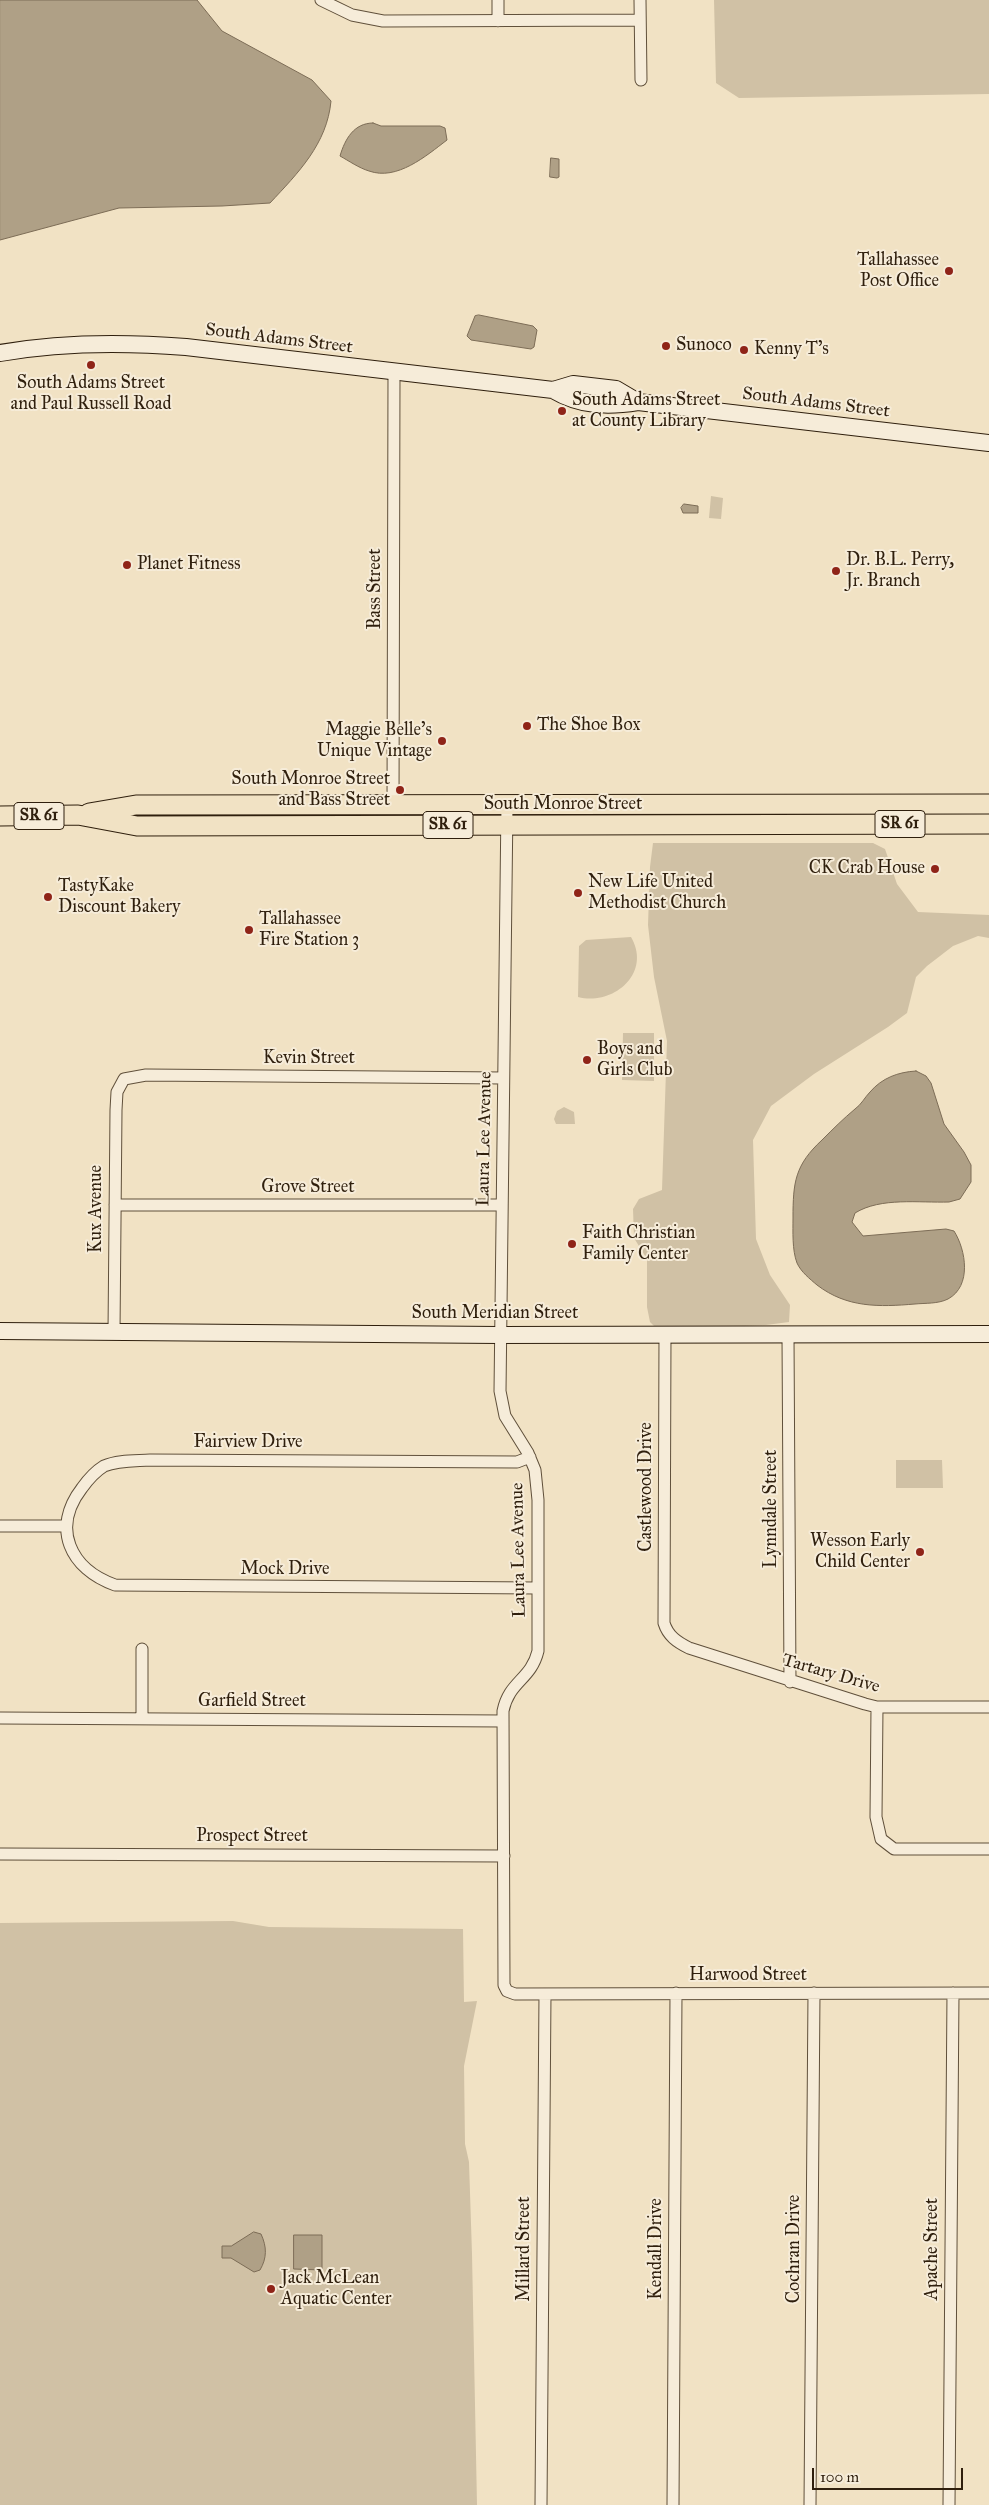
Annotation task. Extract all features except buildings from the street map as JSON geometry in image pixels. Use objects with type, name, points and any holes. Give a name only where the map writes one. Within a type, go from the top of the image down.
[{"type":"main road","name":"South Adams Street","points":[[0,353],[76,344],[148,344],[553,390],[571,401],[615,405],[638,402],[989,444]]},
{"type":"main road","name":"South Monroe Street","points":[[0,816],[78,815],[128,805],[989,804]]},
{"type":"main road","points":[[169,826],[173,815],[188,805]]},
{"type":"main road","points":[[304,806],[304,825]]},
{"type":"main road","name":"South Monroe Street","points":[[78,815],[137,826],[989,824]]},
{"type":"main road","name":"South Meridian Street","points":[[0,1331],[788,1336],[989,1334]]},
{"type":"street","points":[[321,0],[331,7],[366,19],[498,21],[640,20]]},
{"type":"street","points":[[498,0],[498,21]]},
{"type":"street","points":[[640,0],[640,80]]},
{"type":"street","name":"Bass Street","points":[[393,806],[394,373]]},
{"type":"street","name":"Laura Lee Avenue","points":[[507,805],[500,1335],[501,1406],[530,1457],[537,1487],[538,1651],[536,1661],[528,1674],[509,1692],[505,1700],[503,1721],[504,1985],[507,1991]]},
{"type":"street","name":"Kevin Street","points":[[118,1086],[130,1076],[146,1075],[503,1078]]},
{"type":"street","name":"Kux Avenue","points":[[114,1332],[116,1110],[118,1086]]},
{"type":"street","name":"Grove Street","points":[[115,1205],[502,1205]]},
{"type":"street","name":"Castlewood Drive","points":[[665,1334],[664,1623],[666,1631],[672,1638]]},
{"type":"street","name":"Lynndale Street","points":[[788,1336],[790,1682]]},
{"type":"street","name":"Fairview Drive","points":[[65,1526],[68,1512],[84,1485],[103,1467],[117,1462],[150,1460],[517,1462],[530,1457]]},
{"type":"street","points":[[0,1526],[65,1526]]},
{"type":"street","name":"Mock Drive","points":[[65,1526],[73,1553],[83,1566],[102,1580],[116,1585],[537,1588]]},
{"type":"street","name":"Tartary Drive","points":[[672,1638],[676,1642],[696,1651],[790,1682],[877,1707],[989,1707]]},
{"type":"street","points":[[142,1649],[142,1718]]},
{"type":"street","points":[[877,1707],[876,1818],[878,1834],[886,1844],[894,1849],[989,1849]]},
{"type":"street","name":"Garfield Street","points":[[0,1718],[503,1721]]},
{"type":"street","name":"Prospect Street","points":[[0,1854],[504,1856]]},
{"type":"street","name":"Harwood Street","points":[[507,1991],[515,1994],[989,1993]]},
{"type":"street","name":"Kendall Drive","points":[[673,2505],[676,1993]]},
{"type":"street","name":"Cochran Drive","points":[[810,2505],[814,1993]]},
{"type":"street","name":"Apache Street","points":[[948,2505],[953,1993]]},
{"type":"street","name":"Millard Street","points":[[541,2505],[545,1994]]},
{"type":"shaded area","points":[[0,0],[197,0],[222,31],[312,80],[331,101],[324,131],[301,169],[270,203],[119,208],[0,240]]},
{"type":"shaded area","points":[[714,0],[989,0],[989,94],[739,98],[716,83]]},
{"type":"shaded area","points":[[373,123],[381,126],[440,126],[445,128],[447,140],[411,165],[400,170],[390,173],[369,171],[340,156],[351,133],[361,126]]},
{"type":"shaded area","points":[[551,158],[559,159],[559,177],[557,178],[550,177]]},
{"type":"shaded area","points":[[479,315],[533,326],[537,330],[534,347],[531,349],[471,340],[467,336],[475,316]]},
{"type":"shaded area","points":[[711,496],[723,498],[721,519],[709,518]]},
{"type":"shaded area","points":[[684,504],[698,506],[698,513],[683,513],[681,508]]},
{"type":"shaded area","points":[[653,843],[873,843],[885,849],[897,884],[918,912],[989,915],[989,938],[978,936],[953,946],[927,966],[916,977],[907,1013],[814,1074],[771,1106],[753,1140],[756,1239],[770,1275],[790,1305],[789,1322],[766,1325],[658,1330],[650,1322],[647,1307],[647,1259],[634,1238],[633,1209],[639,1199],[662,1190],[667,1041],[654,977],[648,925],[650,867]]},
{"type":"shaded area","points":[[631,937],[636,950],[637,963],[633,974],[626,984],[604,996],[578,997],[579,946],[586,940]]},
{"type":"shaded area","points":[[623,1033],[654,1033],[654,1081],[622,1080]]},
{"type":"shaded area","points":[[916,1071],[926,1076],[931,1083],[944,1124],[971,1165],[971,1182],[960,1199],[949,1202],[900,1202],[876,1205],[855,1213],[852,1222],[863,1236],[946,1229],[954,1231],[964,1257],[964,1277],[956,1293],[940,1302],[889,1306],[852,1302],[828,1293],[803,1272],[797,1263],[793,1229],[794,1194],[797,1175],[813,1149],[875,1087],[891,1077]]},
{"type":"shaded area","points":[[564,1107],[574,1112],[575,1124],[556,1124],[554,1119],[557,1111]]},
{"type":"shaded area","points":[[896,1460],[942,1460],[943,1488],[896,1488]]},
{"type":"shaded area","points":[[233,1921],[269,1927],[463,1929],[464,2002],[477,2001],[464,2066],[465,2144],[469,2162],[472,2254],[477,2505],[0,2505],[0,1923]]},
{"type":"shaded area","points":[[254,2232],[261,2234],[265,2248],[265,2257],[260,2270],[254,2272],[231,2258],[222,2258],[222,2246],[231,2246]]},
{"type":"shaded area","points":[[294,2235],[322,2235],[322,2270],[294,2269]]},
{"type":"place","name":"Tallahassee Post Office","points":[[949,271]]},
{"type":"place","name":"Sunoco","points":[[666,346]]},
{"type":"place","name":"Kenny T's","points":[[744,350]]},
{"type":"place","name":"South Adams Street and Paul Russell Road","points":[[91,365]]},
{"type":"place","name":"South Adams Street at County Library","points":[[562,411]]},
{"type":"place","name":"Planet Fitness","points":[[127,565]]},
{"type":"place","name":"Dr. B.L. Perry, Jr. Branch","points":[[836,571]]},
{"type":"place","name":"The Shoe Box","points":[[527,726]]},
{"type":"place","name":"Maggie Belle's Unique Vintage","points":[[442,741]]},
{"type":"place","name":"South Monroe Street and Bass Street","points":[[400,790]]},
{"type":"place","name":"CK Crab House","points":[[935,869]]},
{"type":"place","name":"New Life United Methodist Church","points":[[578,893]]},
{"type":"place","name":"TastyKake Discount Bakery","points":[[48,897]]},
{"type":"place","name":"Tallahassee Fire Station 3","points":[[249,930]]},
{"type":"place","name":"Boys and Girls Club","points":[[587,1060]]},
{"type":"place","name":"Faith Christian Family Center","points":[[572,1244]]},
{"type":"place","name":"Wesson Early Child Center","points":[[920,1552]]},
{"type":"place","name":"Jack McLean Aquatic Center","points":[[271,2289]]}]
